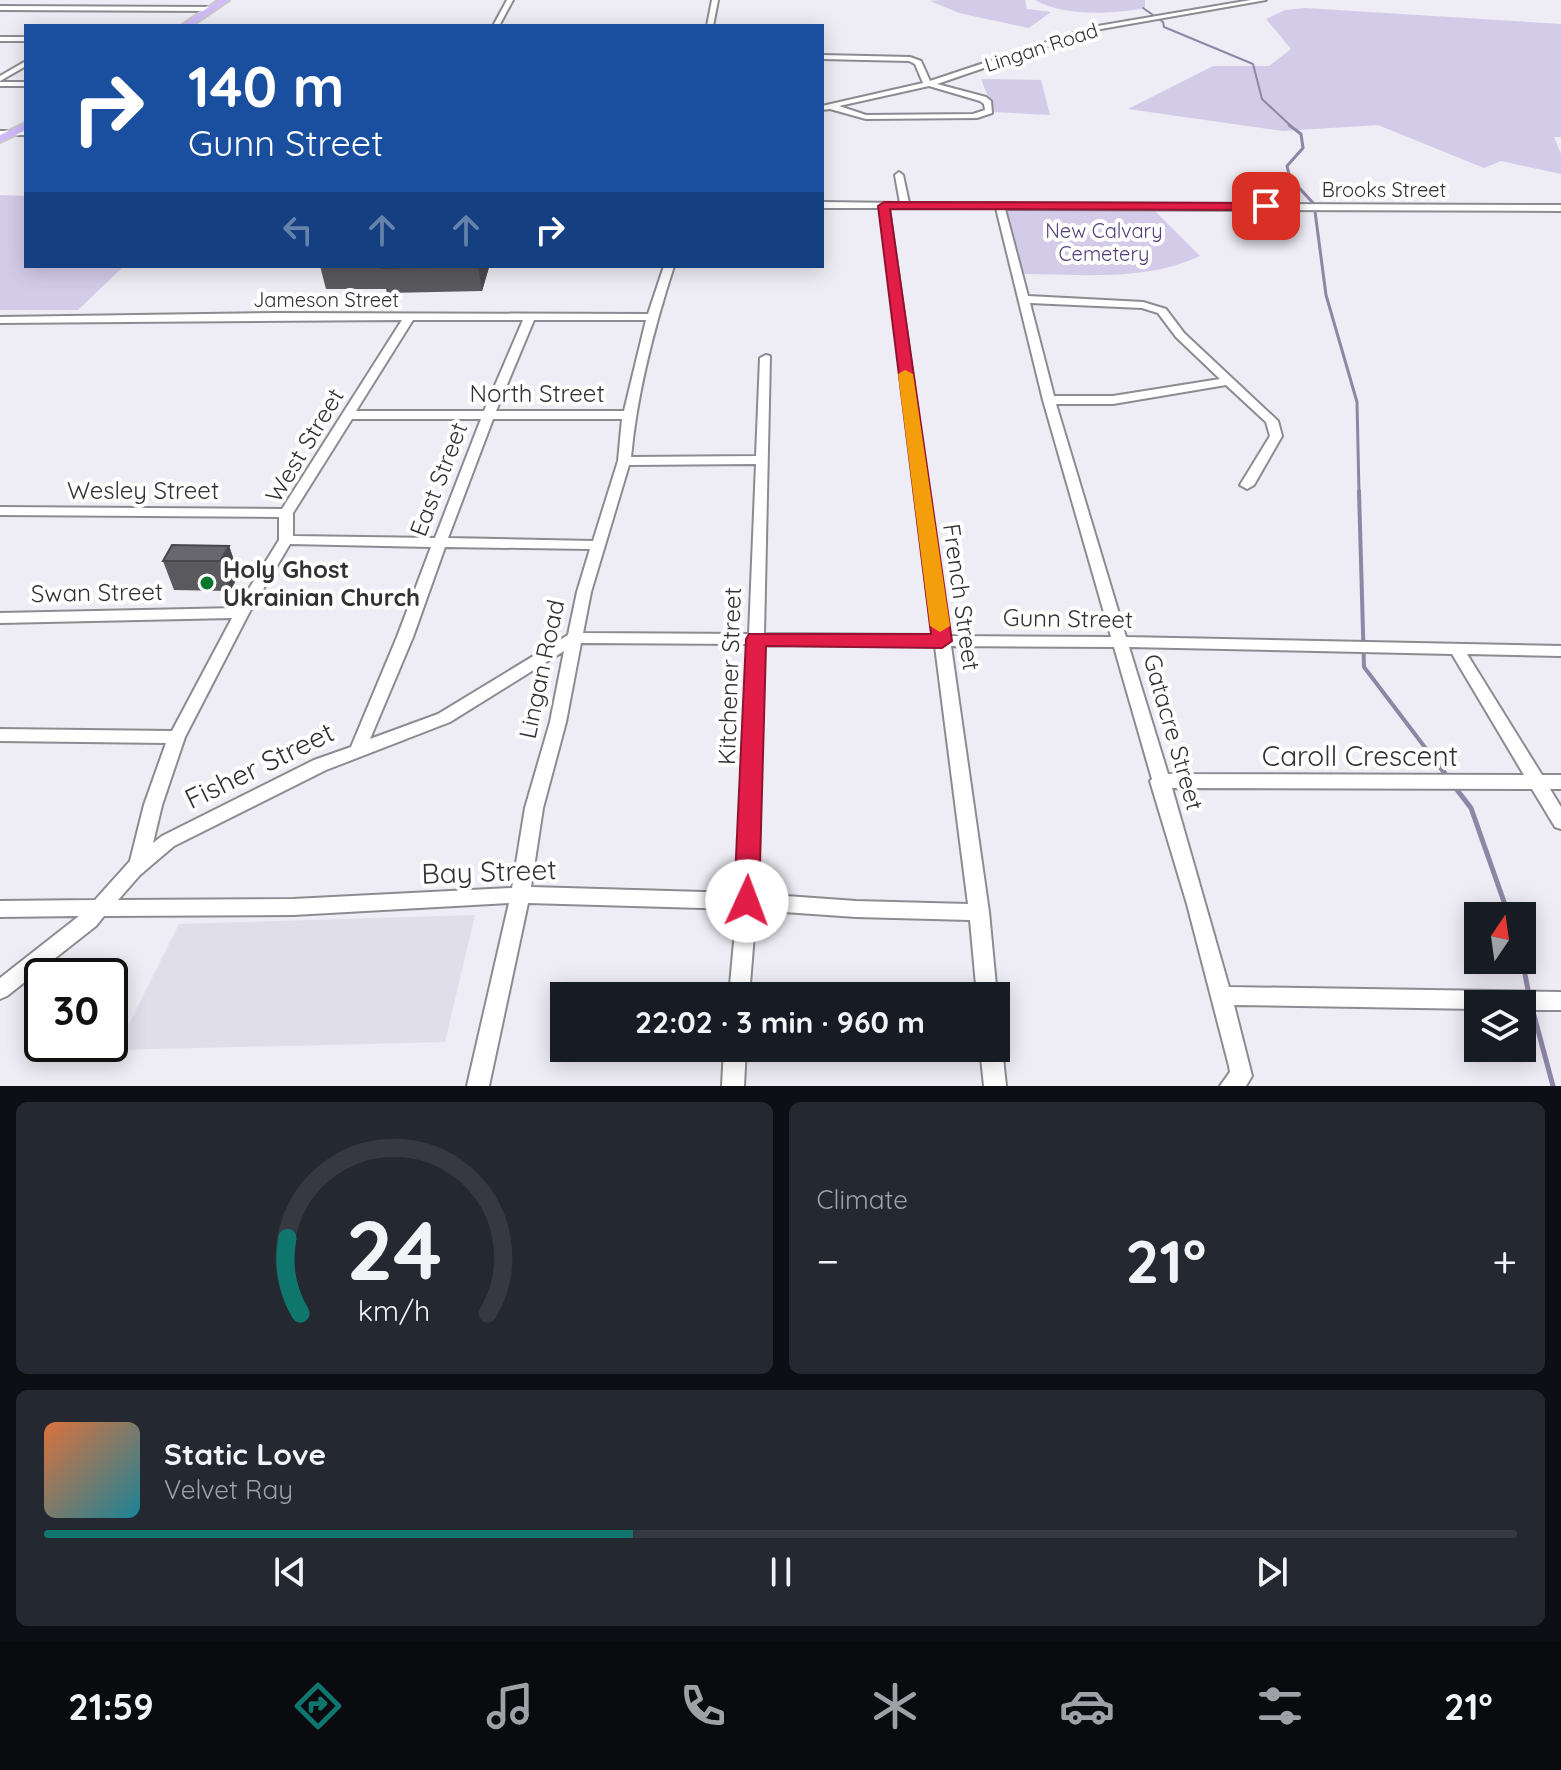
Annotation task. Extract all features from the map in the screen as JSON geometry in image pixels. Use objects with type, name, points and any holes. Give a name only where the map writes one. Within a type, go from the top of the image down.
[{"type":"main road","points":[[188,24],[225,0]]},
{"type":"main road","points":[[0,139],[6,133]]},
{"type":"street","points":[[497,24],[510,0]]},
{"type":"street","points":[[710,24],[715,0]]},
{"type":"street","name":"Lingan Road","points":[[827,107],[927,84],[1094,28],[1263,0]]},
{"type":"street","points":[[0,8],[210,9]]},
{"type":"street","points":[[0,39],[24,39]]},
{"type":"street","points":[[824,57],[910,59],[918,63],[927,84],[983,99],[988,103],[989,111],[974,116],[871,117],[827,107]]},
{"type":"street","points":[[0,81],[24,64]]},
{"type":"street","points":[[0,81],[24,84]]},
{"type":"street","points":[[899,175],[905,205]]},
{"type":"street","name":"Brooks Street","points":[[824,205],[1561,208]]},
{"type":"street","name":"French Street","points":[[884,206],[979,912],[986,982]]},
{"type":"street","name":"Gatacre Street","points":[[1000,206],[1049,400],[1197,904],[1241,1071],[1234,1085]]},
{"type":"street","name":"Lingan Road","points":[[478,1086],[520,895],[534,808],[558,722],[574,638],[624,461],[629,415],[652,317],[668,268]]},
{"type":"street","points":[[1022,299],[1136,304],[1156,308],[1227,381],[1264,412],[1275,428],[1276,436],[1247,485]]},
{"type":"street","name":"West Street","points":[[138,865],[153,805],[177,737],[242,613],[286,540],[286,513],[410,316]]},
{"type":"street","name":"East Street","points":[[358,749],[405,637],[488,415],[530,316]]},
{"type":"street","name":"Jameson Street","points":[[0,320],[652,317]]},
{"type":"street","name":"Kitchener Street","points":[[740,982],[747,901],[766,358]]},
{"type":"street","points":[[1049,400],[1113,400],[1227,381]]},
{"type":"street","name":"North Street","points":[[350,415],[629,415]]},
{"type":"street","points":[[624,461],[762,460]]},
{"type":"street","name":"Wesley Street","points":[[0,511],[286,513]]},
{"type":"street","points":[[286,540],[599,545]]},
{"type":"street","name":"Swan Street","points":[[0,618],[242,613]]},
{"type":"street","name":"Gunn Street","points":[[574,638],[1121,642],[1561,651]]},
{"type":"street","name":"Fisher Street","points":[[0,990],[100,909],[138,865],[178,835],[358,749],[455,713],[574,638]]},
{"type":"street","points":[[1457,650],[1561,822]]},
{"type":"street","points":[[0,735],[177,737]]},
{"type":"street","name":"Caroll Crescent","points":[[1159,781],[1561,782]]},
{"type":"street","name":"Bay Street","points":[[0,909],[293,907],[520,895],[747,901],[856,909],[979,912]]},
{"type":"street","points":[[1220,996],[1561,1001]]},
{"type":"street","points":[[733,1086],[734,1062]]},
{"type":"street","points":[[992,1062],[995,1086]]},
{"type":"shaded area","points":[[475,915],[445,1042],[128,1050],[128,1026],[179,924]]},
{"type":"green space","points":[[1025,0],[1027,9],[1051,12],[1029,28],[959,13],[930,1]]},
{"type":"green space","points":[[1035,0],[1145,0],[1145,8],[1104,13],[1075,12]]},
{"type":"green space","points":[[1305,8],[1561,24],[1561,137],[1554,137],[1561,154],[1561,174],[1501,161],[1484,168],[1378,125],[1283,131],[1128,109],[1213,66],[1269,66],[1291,49],[1266,19],[1285,10]]},
{"type":"green space","points":[[981,79],[1041,80],[1050,115],[994,112]]},
{"type":"green space","points":[[0,195],[24,196],[24,268],[122,268],[78,310],[0,310]]},
{"type":"green space","name":"New Calvary Cemetery","points":[[1007,209],[1153,209],[1200,256],[1157,270],[1135,273],[1022,274]]},
{"type":"building","points":[[172,545],[229,546],[220,561],[163,561]]},
{"type":"waterway","points":[[1143,8],[1163,22],[1164,27],[1253,64],[1262,99],[1292,127]]},
{"type":"waterway","points":[[1289,125],[1301,134],[1303,148],[1287,166],[1290,178],[1314,204],[1326,295],[1357,402],[1359,493]]},
{"type":"waterway","points":[[1359,491],[1364,667],[1430,754]]},
{"type":"waterway","points":[[1429,752],[1449,779]]},
{"type":"waterway","points":[[1454,786],[1471,808],[1504,902]]},
{"type":"waterway","points":[[1525,974],[1528,990]]},
{"type":"waterway","points":[[1536,1023],[1553,1086]]},
{"type":"slow traffic","points":[[905,374],[940,626]]},
{"type":"place","name":"Holy Ghost Ukrainian Church","points":[[207,583]]},
{"type":"route","points":[[747,901],[756,639],[942,641],[884,206],[1266,206]]}]
